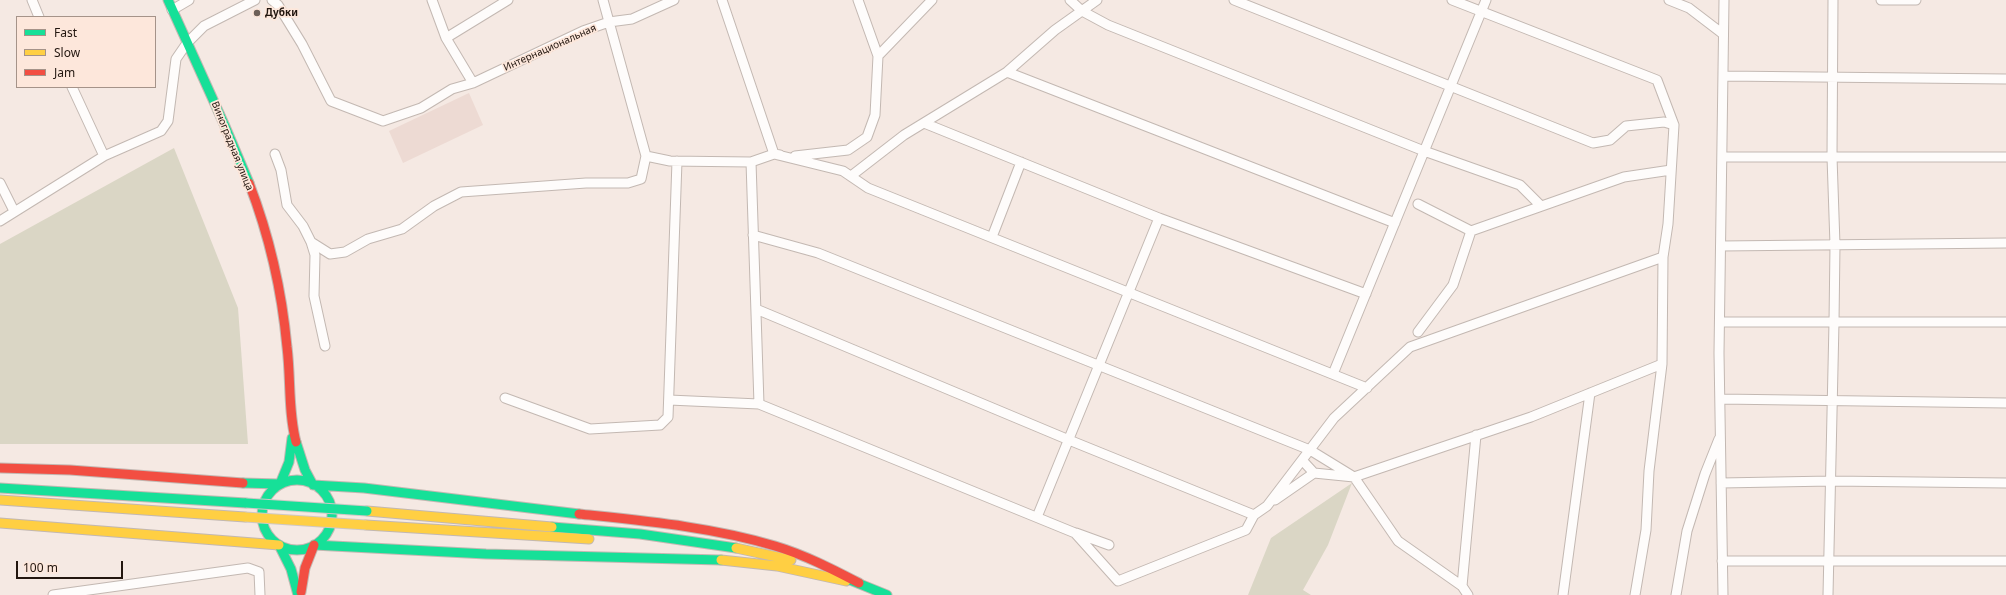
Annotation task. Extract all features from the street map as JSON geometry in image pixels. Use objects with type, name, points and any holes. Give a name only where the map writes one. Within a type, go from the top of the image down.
[{"type":"main road","name":"Виноградная улица","points":[[168,0],[223,121],[252,193],[270,250],[280,297],[288,351],[292,426]]},
{"type":"main road","points":[[292,426],[289,462],[280,484],[266,499],[262,510],[262,522],[267,533],[280,545],[292,569],[299,595]]},
{"type":"main road","points":[[0,523],[280,545],[295,550],[305,549],[314,545],[325,535],[331,518],[328,500],[323,493],[313,485],[301,461],[292,426]]},
{"type":"main road","points":[[0,468],[64,470],[234,484],[280,484],[300,480],[313,485],[380,490],[691,527],[775,546],[821,564],[859,583]]},
{"type":"main road","points":[[0,488],[367,511],[640,534],[767,554],[829,571],[887,595]]},
{"type":"main road","points":[[0,500],[637,542],[699,543]]},
{"type":"main road","points":[[314,545],[486,554],[707,558],[777,566],[859,583]]},
{"type":"main road","points":[[299,595],[304,568],[314,545]]},
{"type":"street","points":[[32,0],[39,16]]},
{"type":"street","points":[[172,10],[188,0]]},
{"type":"street","points":[[0,221],[104,156],[161,131],[168,121],[170,114],[176,59],[187,43],[204,26],[255,0]]},
{"type":"street","name":"Интернациональная","points":[[272,0],[278,5],[302,44],[332,101],[383,121],[421,108],[452,89],[473,83],[583,31],[609,22],[632,19],[674,0]]},
{"type":"street","points":[[432,0],[446,38],[473,83]]},
{"type":"street","points":[[446,38],[508,0]]},
{"type":"street","points":[[311,242],[330,254],[345,252],[368,239],[402,230],[434,206],[461,192],[586,183],[628,183],[641,179],[646,156],[603,0]]},
{"type":"street","points":[[722,0],[774,154]]},
{"type":"street","points":[[646,156],[677,161],[750,162],[774,154],[800,157],[848,150],[867,137],[875,115],[878,56],[858,0]]},
{"type":"street","points":[[878,56],[932,0]]},
{"type":"street","points":[[1070,0],[1082,11],[1115,28],[1424,151],[1520,185],[1541,206]]},
{"type":"street","points":[[850,176],[904,135],[1007,72],[1055,30],[1097,0]]},
{"type":"street","points":[[1234,0],[1451,85],[1593,143],[1610,140],[1626,126],[1664,122],[1674,125]]},
{"type":"street","points":[[1452,0],[1657,80],[1674,125],[1668,224],[1663,257],[1662,364],[1650,471],[1646,530],[1635,595]]},
{"type":"street","points":[[1333,374],[1486,0]]},
{"type":"street","points":[[1669,0],[1689,8],[1723,34]]},
{"type":"street","points":[[1721,0],[1724,0],[1720,322],[1720,434],[1723,595]]},
{"type":"street","points":[[1828,595],[1835,245],[1832,157],[1832,0]]},
{"type":"street","points":[[1881,0],[1916,0]]},
{"type":"street","points":[[1007,72],[1395,223]]},
{"type":"street","points":[[1723,76],[2006,79]]},
{"type":"street","points":[[72,88],[104,156]]},
{"type":"street","points":[[924,123],[1160,218],[1366,294]]},
{"type":"street","points":[[275,154],[281,170],[287,205],[303,226],[311,242],[315,255],[314,296],[325,346]]},
{"type":"street","points":[[774,154],[843,171],[868,188],[1367,388]]},
{"type":"street","points":[[1722,157],[2006,157]]},
{"type":"street","points":[[505,398],[590,429],[660,425],[668,417],[677,161]]},
{"type":"street","points":[[750,162],[759,404]]},
{"type":"street","points":[[992,237],[1021,162]]},
{"type":"street","points":[[1418,204],[1471,231],[1624,177],[1671,170]]},
{"type":"street","points":[[0,183],[14,211]]},
{"type":"street","points":[[1037,517],[1160,218]]},
{"type":"street","points":[[1418,332],[1453,285],[1471,231]]},
{"type":"street","points":[[753,235],[818,253],[1310,450],[1354,477],[1398,540],[1462,586],[1468,595]]},
{"type":"street","points":[[1721,246],[2006,242]]},
{"type":"street","points":[[1254,515],[1267,506],[1334,418],[1410,347],[1663,257]]},
{"type":"street","points":[[756,309],[1069,440],[1254,515]]},
{"type":"street","points":[[1720,322],[2006,322]]},
{"type":"street","points":[[1075,533],[1118,581],[1246,530],[1254,515],[1314,473],[1354,477],[1531,417],[1662,364]]},
{"type":"street","points":[[1563,595],[1590,394]]},
{"type":"street","points":[[1720,399],[2006,403]]},
{"type":"street","points":[[669,400],[759,404],[1075,533],[1109,545]]},
{"type":"street","points":[[1676,595],[1687,531],[1705,474],[1720,434]]},
{"type":"street","points":[[1462,586],[1476,435]]},
{"type":"street","points":[[1302,460],[1314,473]]},
{"type":"street","points":[[1721,483],[1831,481],[2006,483]]},
{"type":"street","points":[[1722,561],[2006,561]]},
{"type":"street","points":[[53,595],[248,568],[259,572],[260,595]]},
{"type":"shaded area","points":[[469,93],[483,125],[403,163],[389,131]]},
{"type":"shaded area","points":[[174,148],[238,308],[248,444],[0,444],[0,244]]},
{"type":"shaded area","points":[[1352,483],[1328,545],[1303,590],[1311,595],[1248,595],[1271,538]]},
{"type":"traffic: fast","points":[[168,0],[249,183]]},
{"type":"traffic: fast","points":[[243,483],[280,484],[289,462],[292,438]]},
{"type":"traffic: fast","points":[[296,442],[305,470],[313,485],[364,488],[579,514]]},
{"type":"traffic: fast","points":[[297,480],[316,486],[326,496],[332,515],[326,534],[316,544],[297,550],[278,544],[268,534],[262,515],[268,496],[278,486],[297,480]]},
{"type":"traffic: fast","points":[[0,488],[246,503]]},
{"type":"traffic: fast","points":[[246,503],[367,511]]},
{"type":"traffic: fast","points":[[552,527],[640,534],[736,548]]},
{"type":"traffic: fast","points":[[279,545],[291,569],[298,595]]},
{"type":"traffic: fast","points":[[314,545],[486,554],[721,560]]},
{"type":"traffic: fast","points":[[850,580],[887,595]]},
{"type":"traffic: slow","points":[[0,500],[245,517]]},
{"type":"traffic: slow","points":[[367,511],[552,527]]},
{"type":"traffic: slow","points":[[245,517],[366,525]]},
{"type":"traffic: slow","points":[[0,523],[279,545]]},
{"type":"traffic: slow","points":[[366,525],[589,539]]},
{"type":"traffic: slow","points":[[736,548],[791,560]]},
{"type":"traffic: slow","points":[[721,560],[777,566],[846,581]]},
{"type":"traffic: jam","points":[[249,183],[263,223],[274,264],[282,305],[288,359],[293,430],[296,442]]},
{"type":"traffic: jam","points":[[0,468],[70,470],[243,483]]},
{"type":"traffic: jam","points":[[579,514],[703,529],[751,539],[808,558],[859,583]]},
{"type":"traffic: jam","points":[[301,592],[305,568],[314,545]]},
{"type":"place","name":"Дубки","points":[[257,13]]}]
